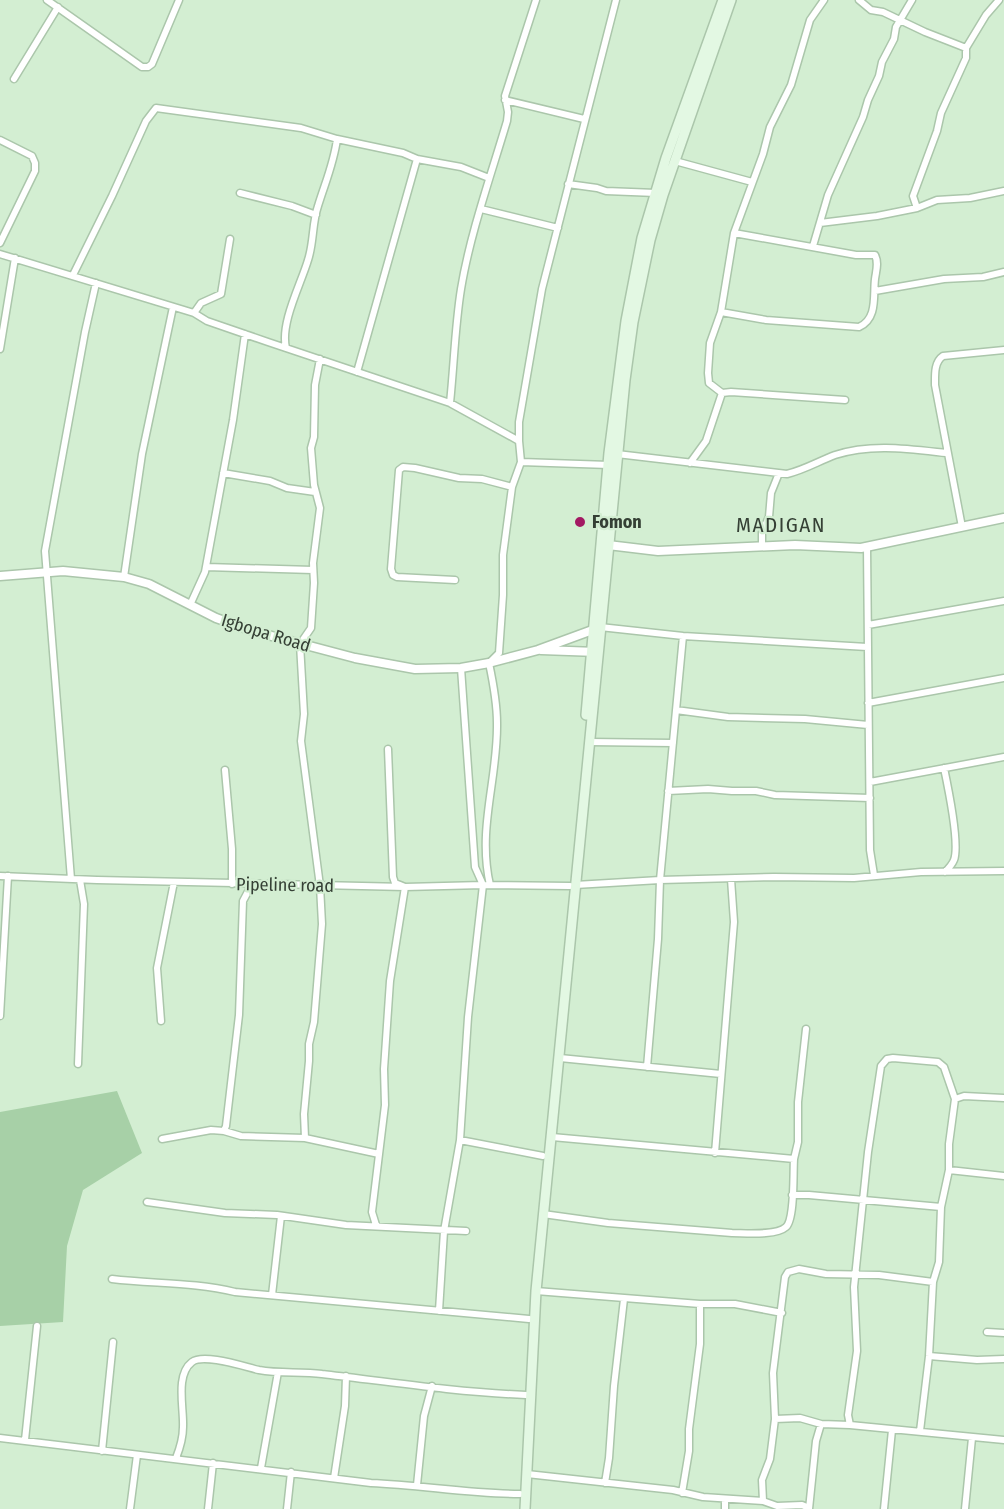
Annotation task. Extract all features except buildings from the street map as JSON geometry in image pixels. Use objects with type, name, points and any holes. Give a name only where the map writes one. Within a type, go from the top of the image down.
[{"type":"main road","points":[[519,1509],[529,1319],[543,1156],[590,742],[596,628],[617,379],[642,238],[666,158],[723,0]]},
{"type":"main road","points":[[596,628],[608,545],[633,322],[646,256],[663,195],[731,0]]},
{"type":"main road","points":[[525,1509],[536,1291],[560,1058],[573,885],[595,652]]},
{"type":"street","points":[[47,0],[136,64],[148,67],[152,64],[179,0]]},
{"type":"street","points":[[450,403],[461,290],[489,178],[507,121],[508,112],[505,100],[536,0]]},
{"type":"street","points":[[439,1311],[444,1231],[460,1140],[468,1017],[487,885],[485,840],[497,723],[489,663],[499,653],[504,555],[512,486],[521,462],[519,422],[542,289],[616,0]]},
{"type":"street","points":[[824,0],[810,20],[791,85],[770,127],[764,154],[734,233],[721,312],[710,344],[708,378],[712,386],[722,393],[845,400]]},
{"type":"street","points":[[859,0],[871,10],[883,12],[966,48]]},
{"type":"street","points":[[813,246],[831,188],[863,117],[882,62],[894,39],[896,27],[912,0]]},
{"type":"street","points":[[917,208],[913,196],[937,131],[941,113],[966,58],[966,48],[986,15],[999,0]]},
{"type":"street","points":[[14,79],[58,7]]},
{"type":"street","points":[[505,100],[584,119]]},
{"type":"street","points":[[73,275],[146,121],[156,108],[294,126],[337,139],[403,153],[417,159],[461,167],[489,178]]},
{"type":"street","points":[[286,348],[284,336],[296,290],[311,251],[316,215],[333,165],[337,139]]},
{"type":"street","points":[[0,140],[32,156],[35,163],[35,171],[0,243]]},
{"type":"street","points":[[357,372],[417,159]]},
{"type":"street","points":[[675,161],[752,182]]},
{"type":"street","points":[[568,184],[606,191],[656,193]]},
{"type":"street","points":[[820,223],[877,216],[917,208],[937,200],[976,197],[1004,191]]},
{"type":"street","points":[[240,192],[316,215]]},
{"type":"street","points":[[481,209],[558,228]]},
{"type":"street","points":[[721,312],[766,320],[859,327],[864,325],[873,310],[876,291],[874,281],[877,259],[875,255],[856,255],[734,233]]},
{"type":"street","points":[[194,313],[201,303],[221,294],[231,239]]},
{"type":"street","points":[[0,254],[194,313],[207,321],[450,403],[519,441]]},
{"type":"street","points":[[0,349],[15,258]]},
{"type":"street","points":[[876,291],[944,279],[983,277],[1004,272]]},
{"type":"street","points":[[71,879],[45,551],[96,283]]},
{"type":"street","points":[[124,577],[142,454],[173,308]]},
{"type":"street","points":[[190,604],[206,567],[233,420],[245,334]]},
{"type":"street","points":[[962,527],[946,453],[935,385],[938,360],[940,357],[949,355],[1004,350]]},
{"type":"street","points":[[305,1138],[304,1114],[309,1044],[314,1022],[322,924],[320,886],[301,741],[304,714],[300,644],[310,628],[320,507],[315,492],[311,448],[314,437],[315,385],[320,359]]},
{"type":"street","points":[[690,463],[706,441],[722,393]]},
{"type":"street","points":[[617,454],[779,474],[796,472],[835,455],[856,450],[894,448],[946,453]]},
{"type":"street","points":[[521,462],[609,465]]},
{"type":"street","points":[[454,580],[393,575],[391,569],[399,470],[403,467],[415,468],[459,478],[482,479],[512,486]]},
{"type":"street","points":[[223,473],[315,492]]},
{"type":"street","points":[[762,546],[762,532],[769,517],[771,493],[779,474]]},
{"type":"street","points":[[608,545],[658,551],[762,546],[867,547],[1004,518]]},
{"type":"street","points":[[867,547],[870,861],[874,875]]},
{"type":"street","points":[[206,567],[313,570]]},
{"type":"street","name":"Igbopa Road","points":[[0,576],[46,571],[80,571],[124,577],[149,584],[216,618],[253,632],[356,658],[406,667],[461,668],[538,650]]},
{"type":"street","points":[[868,625],[1004,601]]},
{"type":"street","points":[[538,650],[596,628],[683,636],[867,647]]},
{"type":"street","points":[[647,1067],[658,939],[660,880],[683,636]]},
{"type":"street","points":[[538,650],[595,652]]},
{"type":"street","points":[[461,668],[475,867],[487,885]]},
{"type":"street","points":[[868,703],[1004,678]]},
{"type":"street","points":[[676,710],[728,717],[805,719],[868,725]]},
{"type":"street","points":[[590,742],[673,743]]},
{"type":"street","points":[[375,1226],[372,1212],[385,1105],[384,1070],[389,991],[405,887],[394,883],[393,877],[388,748]]},
{"type":"street","points":[[870,782],[1004,757]]},
{"type":"street","points":[[944,768],[956,851],[952,864],[945,872]]},
{"type":"street","points":[[225,770],[232,849],[232,884]]},
{"type":"street","points":[[668,790],[708,789],[756,791],[775,795],[870,798]]},
{"type":"street","name":"Pipeline road","points":[[0,876],[80,880],[405,887],[573,885],[660,880],[854,878],[874,875],[1004,871]]},
{"type":"street","points":[[0,1016],[8,876]]},
{"type":"street","points":[[715,1153],[734,921],[731,879]]},
{"type":"street","points":[[78,1064],[84,903],[80,880]]},
{"type":"street","points":[[161,1021],[157,968],[174,882]]},
{"type":"street","points":[[224,1131],[239,1015],[243,901],[252,884]]},
{"type":"street","points":[[543,1214],[608,1223],[760,1233],[784,1230],[792,1215],[794,1159],[798,1142],[798,1102],[806,1029]]},
{"type":"street","points":[[560,1058],[721,1074]]},
{"type":"street","points":[[850,1425],[848,1415],[856,1351],[854,1299],[868,1152],[880,1069],[884,1061],[893,1058],[938,1062],[944,1067],[955,1099],[950,1128],[949,1170],[941,1207],[939,1262],[933,1282],[929,1356],[920,1431]]},
{"type":"street","points":[[955,1099],[964,1096],[1004,1098]]},
{"type":"street","points":[[162,1139],[211,1130],[242,1136],[305,1138],[379,1154]]},
{"type":"street","points":[[552,1137],[794,1159]]},
{"type":"street","points":[[460,1140],[543,1156]]},
{"type":"street","points":[[949,1170],[1004,1176]]},
{"type":"street","points":[[792,1195],[864,1201],[882,1200],[941,1207]]},
{"type":"street","points":[[147,1202],[216,1212],[281,1216],[346,1225],[404,1230],[466,1231]]},
{"type":"street","points":[[272,1295],[281,1216]]},
{"type":"street","points":[[763,1501],[762,1480],[770,1459],[775,1419],[773,1373],[785,1277],[793,1270],[826,1274],[879,1275],[933,1282]]},
{"type":"street","points":[[112,1279],[148,1284],[197,1285],[234,1292],[529,1319]]},
{"type":"street","points":[[536,1291],[700,1304],[735,1304],[782,1312]]},
{"type":"street","points":[[605,1483],[624,1299]]},
{"type":"street","points":[[682,1493],[689,1451],[689,1429],[700,1344],[700,1304]]},
{"type":"street","points":[[25,1440],[37,1326]]},
{"type":"street","points":[[987,1332],[1004,1333]]},
{"type":"street","points":[[102,1450],[113,1342]]},
{"type":"street","points":[[929,1356],[977,1360],[1004,1359]]},
{"type":"street","points":[[177,1458],[183,1429],[182,1382],[191,1362],[197,1359],[226,1362],[255,1370],[314,1373],[388,1383],[526,1395]]},
{"type":"street","points":[[261,1468],[278,1372]]},
{"type":"street","points":[[334,1478],[345,1406],[345,1376]]},
{"type":"street","points":[[417,1485],[426,1404],[432,1386]]},
{"type":"street","points":[[775,1419],[800,1418],[821,1424],[1004,1440]]},
{"type":"street","points":[[527,1474],[703,1497],[763,1501],[777,1506],[802,1505],[809,1508],[816,1441],[821,1424]]},
{"type":"street","points":[[884,1509],[892,1430]]},
{"type":"street","points":[[0,1438],[371,1483],[417,1485],[487,1494],[520,1494]]},
{"type":"street","points":[[965,1509],[972,1438]]},
{"type":"street","points":[[130,1509],[137,1455]]},
{"type":"street","points":[[208,1509],[213,1463]]},
{"type":"street","points":[[287,1509],[291,1472]]},
{"type":"street","points":[[724,1509],[725,1499]]},
{"type":"green space","points":[[117,1091],[142,1153],[83,1190],[67,1246],[63,1322],[0,1326],[0,1112]]},
{"type":"place","name":"Fomon","points":[[580,522]]},
{"type":"district","name":"MADIGAN","points":[[781,525]]}]
